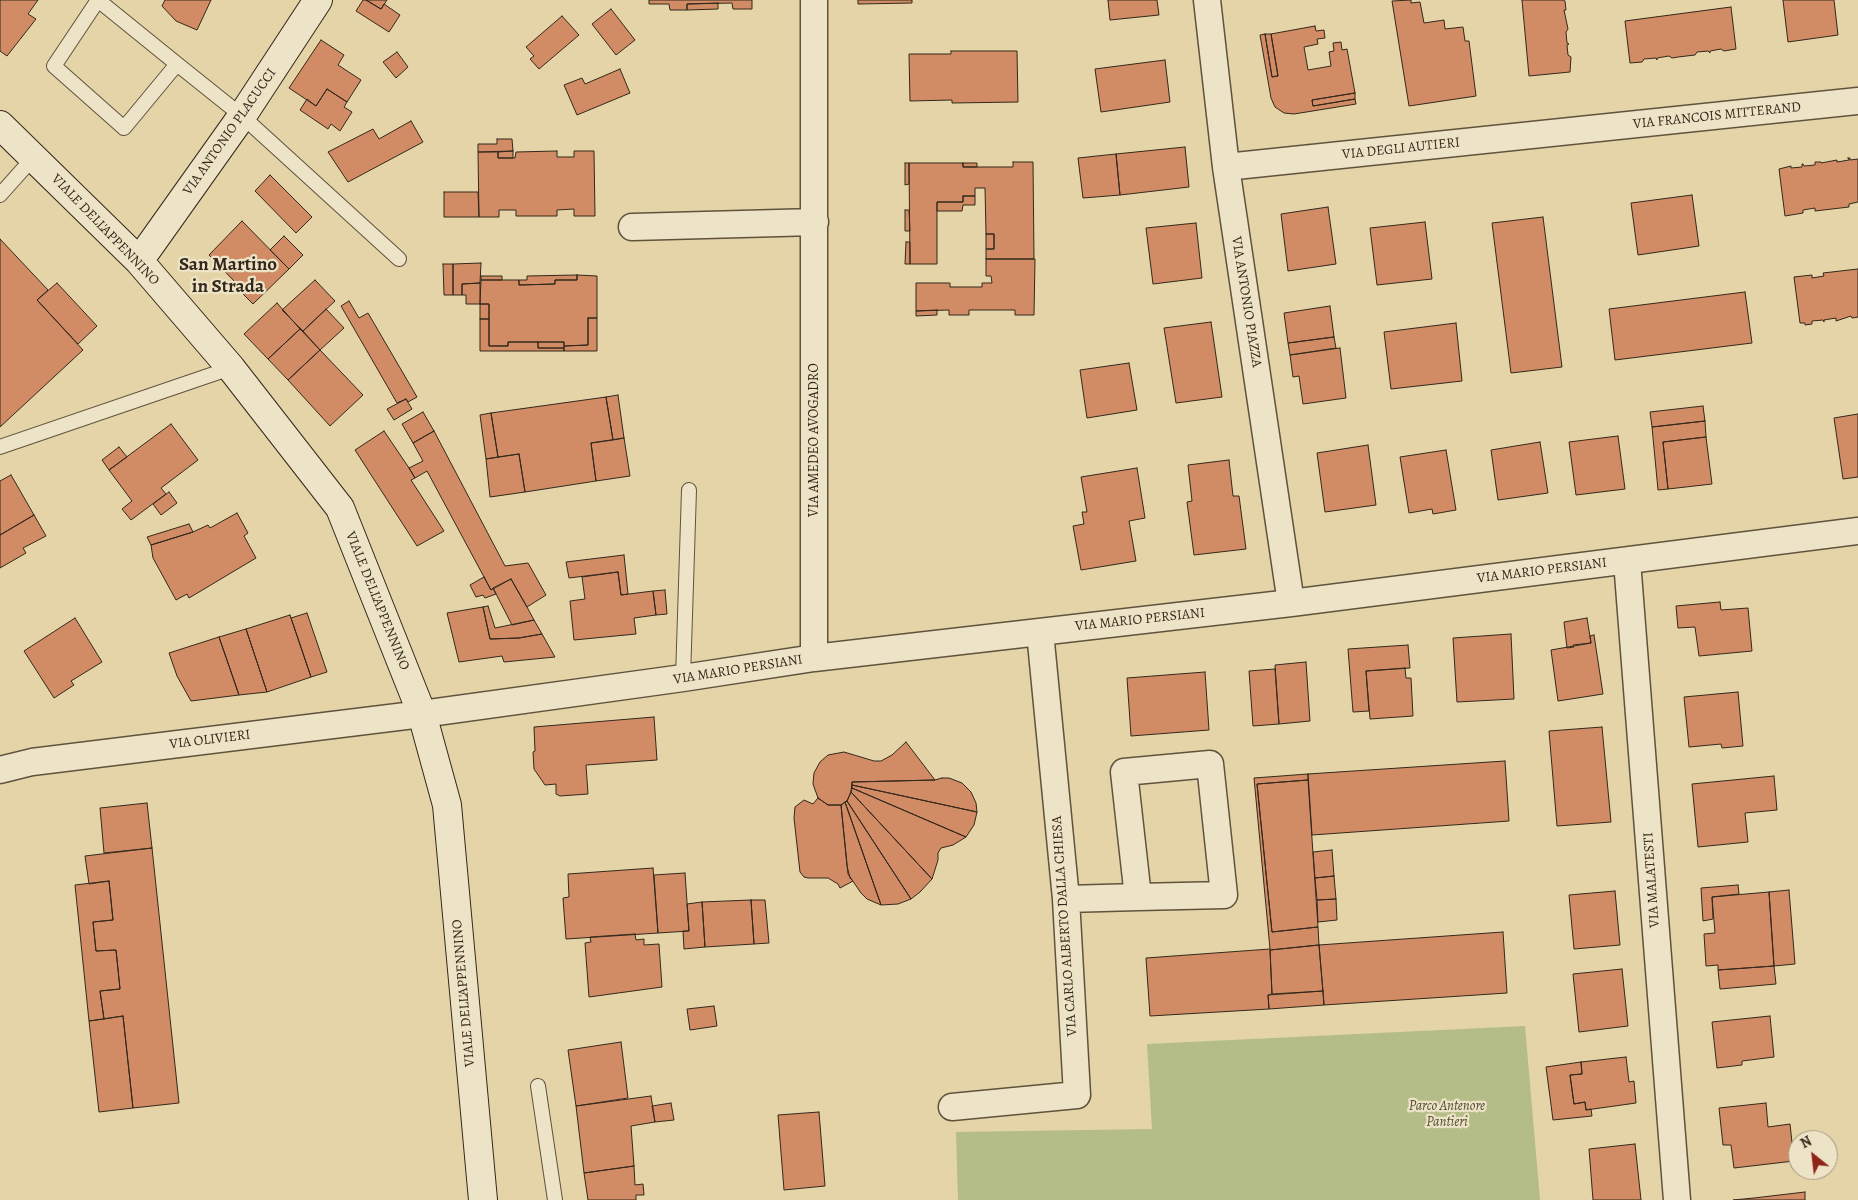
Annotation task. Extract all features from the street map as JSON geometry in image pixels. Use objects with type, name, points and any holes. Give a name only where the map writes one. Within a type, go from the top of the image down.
[{"type":"main road","name":"VIA ANTONIO PLACUCCI","points":[[139,261],[242,116],[318,0]]},
{"type":"main road","name":"VIALE DELL'APPENNINO","points":[[0,125],[139,261],[231,368],[340,508],[422,714],[447,805],[483,1200]]},
{"type":"street","name":"VIA AMEDEO AVOGADRO","points":[[814,0],[814,658]]},
{"type":"street","name":"VIA ANTONIO PIAZZA","points":[[1207,0],[1226,167],[1292,603]]},
{"type":"street","name":"VIA FRANCOIS MITTERAND","points":[[1576,130],[1858,101]]},
{"type":"street","name":"VIA DEGLI AUTIERI","points":[[1226,167],[1576,130]]},
{"type":"street","points":[[632,227],[815,222]]},
{"type":"street","name":"VIA MARIO PERSIANI","points":[[422,714],[814,658],[1292,603],[1858,531]]},
{"type":"street","name":"VIA MALATESTI","points":[[1627,561],[1677,1200]]},
{"type":"street","name":"VIA CARLO ALBERTO DALLA CHIESA","points":[[952,1107],[1077,1095],[1066,899],[1040,632]]},
{"type":"street","name":"VIA OLIVIERI","points":[[0,770],[32,762],[422,714]]},
{"type":"street","points":[[1066,899],[1224,895],[1210,764],[1124,772],[1138,897]]},
{"type":"lane","points":[[177,64],[124,128],[54,66],[98,0],[242,116],[399,259]]},
{"type":"lane","points":[[0,195],[33,158]]},
{"type":"lane","points":[[0,447],[231,368]]},
{"type":"lane","points":[[683,678],[688,490]]},
{"type":"lane","points":[[538,1086],[555,1200]]},
{"type":"green space","name":"Parco Antenore Pantieri","points":[[1525,1026],[1540,1200],[958,1200],[956,1132],[1152,1129],[1147,1044]]},
{"type":"building","points":[[0,0],[38,0],[28,14],[36,19],[7,56],[0,51]]},
{"type":"building","points":[[165,0],[211,0],[197,30],[176,21],[162,6]]},
{"type":"building","points":[[363,0],[381,9],[384,4],[400,15],[389,32],[356,11]]},
{"type":"building","points":[[366,0],[387,0],[381,9]]},
{"type":"building","points":[[649,0],[752,0],[752,9],[733,9],[732,3],[687,4],[687,10],[670,10],[669,4],[649,4]]},
{"type":"building","points":[[858,0],[912,0],[912,3],[858,4]]},
{"type":"building","points":[[1108,0],[1157,0],[1159,15],[1110,20]]},
{"type":"building","points":[[1411,0],[1411,3],[1420,2],[1424,23],[1444,20],[1445,29],[1463,27],[1465,41],[1469,41],[1476,96],[1409,106],[1392,1]]},
{"type":"building","points":[[1522,0],[1565,1],[1566,10],[1564,10],[1568,29],[1566,32],[1567,43],[1569,44],[1567,45],[1568,55],[1571,57],[1570,72],[1529,76]]},
{"type":"building","points":[[1783,0],[1834,0],[1838,35],[1788,42]]},
{"type":"building","points":[[718,3],[718,9],[687,10],[687,4]]},
{"type":"building","points":[[1731,7],[1736,49],[1724,51],[1721,49],[1710,51],[1710,53],[1708,51],[1697,52],[1695,55],[1672,58],[1669,56],[1657,58],[1657,60],[1656,58],[1644,59],[1642,62],[1630,63],[1625,21]]},
{"type":"building","points":[[611,9],[635,40],[616,55],[592,24]]},
{"type":"building","points":[[562,16],[579,35],[539,69],[530,59],[534,56],[526,47]]},
{"type":"building","points":[[1315,26],[1316,31],[1324,30],[1325,38],[1317,39],[1318,44],[1304,47],[1308,70],[1331,66],[1329,52],[1334,51],[1333,43],[1341,42],[1342,50],[1347,49],[1355,93],[1312,100],[1313,106],[1355,99],[1356,104],[1294,114],[1284,113],[1275,107],[1271,98],[1260,35],[1265,34],[1272,77],[1278,76],[1271,34]]},
{"type":"building","points":[[1265,34],[1271,34],[1278,76],[1272,77]]},
{"type":"building","points":[[321,40],[344,55],[338,65],[361,80],[347,102],[327,89],[316,106],[289,88]]},
{"type":"building","points":[[951,51],[1017,51],[1018,102],[952,103],[952,100],[910,101],[909,54],[951,54]]},
{"type":"building","points":[[397,52],[408,67],[396,78],[383,62]]},
{"type":"building","points":[[1165,60],[1170,102],[1101,112],[1095,69]]},
{"type":"building","points":[[620,69],[630,93],[577,115],[564,85],[582,78],[585,84]]},
{"type":"building","points":[[327,89],[347,102],[344,107],[352,112],[340,131],[331,124],[328,129],[300,110],[307,99],[316,106]]},
{"type":"building","points":[[1355,93],[1355,99],[1313,106],[1312,100]]},
{"type":"building","points":[[411,121],[423,142],[348,182],[328,152],[373,129],[379,139]]},
{"type":"building","points":[[497,139],[512,139],[513,151],[478,152],[478,144],[497,144]]},
{"type":"building","points":[[1185,147],[1189,187],[1120,195],[1116,154]]},
{"type":"building","points":[[513,151],[513,158],[498,158],[498,152]]},
{"type":"building","points":[[557,151],[557,157],[574,157],[574,151],[594,151],[595,216],[574,216],[574,209],[557,210],[557,216],[516,216],[516,210],[499,210],[499,217],[479,217],[478,152],[498,152],[498,158],[515,158],[516,152]]},
{"type":"building","points":[[1116,154],[1120,195],[1083,198],[1078,158]]},
{"type":"building","points":[[1848,158],[1850,160],[1858,159],[1858,202],[1849,204],[1849,207],[1815,211],[1815,208],[1803,210],[1803,213],[1785,216],[1779,169],[1791,166],[1791,168],[1802,167],[1802,164],[1804,166],[1815,165],[1815,162],[1849,160]]},
{"type":"building","points":[[1013,162],[1033,162],[1034,259],[986,259],[986,249],[994,249],[994,234],[986,234],[985,188],[975,188],[975,196],[963,196],[963,202],[937,202],[937,264],[910,264],[909,163],[963,163],[963,167],[1013,167]]},
{"type":"building","points":[[905,163],[909,163],[909,184],[905,185]]},
{"type":"building","points":[[963,163],[977,163],[977,167],[963,167]]},
{"type":"building","points":[[270,175],[312,217],[296,233],[255,191]]},
{"type":"building","points":[[444,192],[478,192],[479,217],[444,217]]},
{"type":"building","points":[[1692,195],[1699,246],[1638,255],[1631,203]]},
{"type":"building","points":[[963,196],[975,196],[975,205],[963,205],[962,211],[937,211],[937,202],[963,202]]},
{"type":"building","points":[[1328,207],[1336,264],[1288,271],[1281,214]]},
{"type":"building","points":[[905,210],[909,210],[910,231],[905,231]]},
{"type":"building","points":[[1543,217],[1562,367],[1511,373],[1492,223]]},
{"type":"building","points":[[242,221],[289,269],[253,304],[209,255]]},
{"type":"building","points":[[1425,222],[1432,279],[1377,285],[1370,228]]},
{"type":"building","points":[[1196,223],[1202,278],[1153,284],[1146,228]]},
{"type":"building","points":[[986,234],[994,234],[994,249],[986,249]]},
{"type":"building","points":[[284,236],[303,255],[289,269],[270,250]]},
{"type":"building","points":[[0,239],[48,290],[37,300],[83,350],[0,427]]},
{"type":"building","points":[[906,242],[910,242],[910,264],[905,264]]},
{"type":"building","points":[[986,259],[1035,259],[1034,315],[1015,315],[1015,310],[969,310],[969,315],[949,315],[949,310],[916,311],[916,283],[950,283],[950,287],[982,287],[982,283],[992,283],[991,276],[986,276]]},
{"type":"building","points":[[481,263],[480,283],[462,284],[462,295],[453,295],[453,264]]},
{"type":"building","points":[[443,264],[453,264],[453,295],[444,295]]},
{"type":"building","points":[[1858,269],[1858,317],[1852,318],[1851,316],[1836,321],[1836,318],[1824,320],[1824,322],[1823,320],[1812,321],[1812,324],[1805,325],[1805,323],[1800,323],[1794,277],[1812,275],[1812,278],[1824,276],[1823,273]]},
{"type":"building","points":[[577,275],[597,276],[597,318],[588,318],[588,345],[564,346],[564,342],[508,342],[508,346],[489,346],[489,304],[480,304],[481,280],[519,280],[519,285],[555,284],[555,280],[577,280]]},
{"type":"building","points":[[577,275],[577,280],[555,280],[555,284],[519,285],[519,280],[527,280],[527,276]]},
{"type":"building","points":[[481,276],[502,276],[502,280],[481,280]]},
{"type":"building","points":[[315,280],[335,301],[303,331],[282,310]]},
{"type":"building","points":[[57,283],[97,326],[78,344],[37,300]]},
{"type":"building","points":[[480,283],[480,304],[466,304],[466,295],[462,295],[462,284]]},
{"type":"building","points":[[1745,292],[1752,343],[1615,360],[1609,309]]},
{"type":"building","points":[[349,301],[359,318],[368,313],[417,397],[408,402],[406,399],[397,403],[341,306]]},
{"type":"building","points":[[277,303],[300,329],[268,359],[244,334]]},
{"type":"building","points":[[480,304],[489,304],[489,319],[480,319]]},
{"type":"building","points":[[1330,306],[1334,337],[1288,343],[1284,313]]},
{"type":"building","points":[[326,309],[344,328],[320,350],[303,331]]},
{"type":"building","points":[[937,310],[937,315],[916,316],[916,311]]},
{"type":"building","points":[[588,318],[597,318],[597,351],[564,351],[564,346],[588,345]]},
{"type":"building","points":[[480,319],[489,319],[489,346],[508,346],[508,342],[538,342],[538,348],[564,348],[564,351],[480,351]]},
{"type":"building","points":[[1211,322],[1222,397],[1176,403],[1164,328]]},
{"type":"building","points":[[1456,323],[1462,381],[1391,389],[1384,332]]},
{"type":"building","points":[[300,329],[320,350],[288,380],[268,359]]},
{"type":"building","points":[[1334,337],[1336,348],[1290,355],[1288,343]]},
{"type":"building","points":[[538,342],[564,342],[564,348],[538,348]]},
{"type":"building","points":[[1340,348],[1346,398],[1303,404],[1299,376],[1293,377],[1290,355]]},
{"type":"building","points":[[320,350],[363,395],[330,426],[288,380]]},
{"type":"building","points":[[1129,363],[1137,410],[1087,418],[1080,370]]},
{"type":"building","points":[[618,395],[624,438],[613,440],[606,397]]},
{"type":"building","points":[[606,397],[613,440],[591,443],[596,481],[525,492],[519,454],[498,457],[491,413]]},
{"type":"building","points":[[406,399],[412,409],[394,420],[387,409]]},
{"type":"building","points":[[1703,406],[1705,421],[1652,427],[1650,412]]},
{"type":"building","points":[[423,412],[434,431],[413,443],[402,424]]},
{"type":"building","points":[[491,413],[498,457],[486,459],[480,415]]},
{"type":"building","points":[[1858,414],[1858,477],[1843,479],[1834,418]]},
{"type":"building","points":[[1705,421],[1706,437],[1663,442],[1668,489],[1658,490],[1652,427]]},
{"type":"building","points":[[171,424],[198,460],[161,488],[166,494],[131,520],[122,509],[132,501],[109,470]]},
{"type":"building","points":[[384,431],[415,478],[411,480],[444,531],[417,546],[355,450]]},
{"type":"building","points":[[434,431],[505,566],[528,563],[546,595],[527,607],[511,579],[491,590],[427,471],[415,478],[409,468],[423,461],[413,443]]},
{"type":"building","points":[[1618,436],[1625,489],[1576,495],[1569,442]]},
{"type":"building","points":[[1706,437],[1712,484],[1668,489],[1663,442]]},
{"type":"building","points":[[624,438],[630,476],[596,481],[591,443]]},
{"type":"building","points":[[1540,442],[1548,493],[1498,500],[1491,450]]},
{"type":"building","points":[[1368,445],[1376,505],[1325,512],[1317,453]]},
{"type":"building","points":[[119,447],[127,457],[109,470],[102,460]]},
{"type":"building","points":[[1446,450],[1456,510],[1433,514],[1432,509],[1409,513],[1400,457]]},
{"type":"building","points":[[519,454],[525,492],[490,497],[486,459]]},
{"type":"building","points":[[1229,460],[1233,496],[1239,496],[1246,549],[1194,555],[1187,502],[1192,501],[1188,465]]},
{"type":"building","points":[[1137,468],[1145,518],[1129,521],[1136,561],[1081,570],[1073,526],[1084,524],[1082,512],[1087,512],[1081,477]]},
{"type":"building","points":[[11,475],[34,515],[0,535],[0,481]]},
{"type":"building","points":[[169,492],[177,503],[161,515],[153,504]]},
{"type":"building","points":[[237,513],[248,533],[244,536],[256,558],[189,598],[187,594],[176,600],[153,558],[151,545],[193,532],[208,525],[210,528]]},
{"type":"building","points":[[34,515],[46,536],[23,548],[26,553],[0,568],[0,535]]},
{"type":"building","points":[[189,524],[193,532],[151,545],[147,537]]},
{"type":"building","points":[[624,555],[628,594],[621,595],[618,572],[569,578],[566,562]]},
{"type":"building","points":[[618,572],[621,595],[653,591],[656,615],[634,618],[636,634],[574,640],[570,601],[585,599],[582,577]]},
{"type":"building","points":[[484,577],[491,590],[493,588],[496,594],[485,598],[483,595],[476,597],[470,585]]},
{"type":"building","points":[[511,579],[534,620],[512,625],[493,588]]},
{"type":"building","points":[[665,590],[667,614],[656,615],[653,591]]},
{"type":"building","points":[[1720,602],[1721,610],[1748,608],[1752,651],[1699,656],[1695,627],[1678,628],[1676,606]]},
{"type":"building","points":[[488,606],[495,628],[534,620],[542,634],[519,638],[490,639],[483,607]]},
{"type":"building","points":[[483,607],[490,639],[519,638],[542,634],[555,657],[504,662],[502,656],[459,662],[447,613]]},
{"type":"building","points":[[307,613],[327,672],[311,677],[291,618]]},
{"type":"building","points":[[290,615],[311,677],[267,692],[246,629]]},
{"type":"building","points":[[75,618],[102,662],[71,681],[74,685],[54,698],[24,651]]},
{"type":"building","points":[[1587,618],[1591,643],[1573,645],[1574,647],[1567,648],[1564,622]]},
{"type":"building","points":[[246,629],[267,692],[239,695],[219,637]]},
{"type":"building","points":[[1511,634],[1514,699],[1457,702],[1453,638]]},
{"type":"building","points":[[1594,635],[1603,694],[1558,701],[1551,650],[1591,643],[1590,636]]},
{"type":"building","points":[[219,637],[239,695],[191,701],[177,676],[169,653]]},
{"type":"building","points":[[1408,645],[1410,668],[1366,671],[1369,711],[1353,712],[1348,649]]},
{"type":"building","points":[[1306,662],[1310,721],[1279,724],[1275,665]]},
{"type":"building","points":[[1405,668],[1406,678],[1411,678],[1413,716],[1370,719],[1366,671]]},
{"type":"building","points":[[1275,669],[1279,724],[1253,726],[1249,671]]},
{"type":"building","points":[[1205,672],[1209,730],[1131,736],[1127,678]]},
{"type":"building","points":[[1738,692],[1743,746],[1722,748],[1721,744],[1689,747],[1684,697]]},
{"type":"building","points":[[654,717],[657,760],[586,765],[588,794],[560,796],[556,794],[556,784],[545,785],[534,769],[534,727]]},
{"type":"building","points":[[1602,727],[1611,822],[1557,826],[1549,731]]},
{"type":"building","points":[[906,742],[935,780],[852,782],[851,792],[847,801],[841,805],[828,805],[818,798],[813,784],[814,773],[820,762],[828,755],[844,752],[874,761],[881,761],[892,755]]},
{"type":"building","points":[[1505,761],[1509,821],[1312,835],[1308,774]]},
{"type":"building","points":[[1308,774],[1308,780],[1257,784],[1272,932],[1318,927],[1319,945],[1270,950],[1272,994],[1268,995],[1269,1009],[1150,1016],[1146,958],[1270,949],[1254,778]]},
{"type":"building","points":[[1774,776],[1777,810],[1745,813],[1748,842],[1698,847],[1692,784]]},
{"type":"building","points":[[949,778],[962,783],[971,792],[976,803],[977,812],[852,785],[852,782],[935,780]]},
{"type":"building","points":[[1308,780],[1318,927],[1272,932],[1257,784]]},
{"type":"building","points":[[852,785],[977,812],[974,825],[966,837],[852,788]]},
{"type":"building","points":[[852,788],[966,837],[953,845],[941,848],[932,879],[851,792]]},
{"type":"building","points":[[851,792],[932,879],[911,899],[847,801]]},
{"type":"building","points":[[818,798],[828,805],[841,805],[847,866],[850,878],[853,881],[840,888],[838,884],[828,878],[808,878],[804,877],[800,872],[794,818],[795,807],[804,800],[813,804]]},
{"type":"building","points":[[847,801],[911,899],[898,904],[881,905],[845,802]]},
{"type":"building","points":[[845,802],[881,905],[867,899],[848,874],[841,805]]},
{"type":"building","points":[[147,803],[152,848],[104,853],[100,808]]},
{"type":"building","points":[[152,848],[179,1103],[133,1108],[123,1016],[104,1019],[100,991],[120,989],[116,950],[96,951],[93,922],[113,920],[109,881],[89,884],[85,856]]},
{"type":"building","points":[[1332,850],[1334,876],[1315,878],[1313,852]]},
{"type":"building","points":[[653,868],[658,933],[566,939],[563,898],[569,897],[568,874]]},
{"type":"building","points":[[685,873],[689,931],[658,933],[654,875]]},
{"type":"building","points":[[1334,876],[1336,899],[1317,900],[1315,878]]},
{"type":"building","points":[[109,881],[113,920],[93,922],[96,951],[116,950],[120,989],[100,991],[104,1019],[89,1021],[75,885]]},
{"type":"building","points":[[1738,885],[1739,894],[1712,897],[1713,919],[1703,921],[1701,888]]},
{"type":"building","points":[[1789,890],[1795,964],[1774,966],[1769,892]]},
{"type":"building","points":[[1615,891],[1620,945],[1574,949],[1569,895]]},
{"type":"building","points":[[1769,892],[1774,966],[1718,970],[1718,965],[1706,966],[1704,934],[1715,933],[1712,897]]},
{"type":"building","points":[[1336,899],[1337,920],[1318,922],[1317,900]]},
{"type":"building","points":[[751,900],[765,900],[769,943],[754,944]]},
{"type":"building","points":[[751,900],[754,944],[705,947],[702,902]]},
{"type":"building","points":[[702,902],[705,947],[684,949],[683,931],[689,931],[687,904]]},
{"type":"building","points":[[1503,932],[1507,993],[1324,1005],[1319,945]]},
{"type":"building","points":[[635,934],[636,940],[644,939],[644,945],[659,944],[662,987],[589,997],[585,943],[591,942],[590,937]]},
{"type":"building","points":[[1319,945],[1323,991],[1272,994],[1270,950]]},
{"type":"building","points":[[1774,966],[1776,984],[1720,989],[1718,970]]},
{"type":"building","points":[[1622,969],[1628,1026],[1579,1032],[1573,974]]},
{"type":"building","points":[[1323,991],[1324,1005],[1269,1009],[1268,995]]},
{"type":"building","points":[[714,1006],[717,1026],[690,1030],[687,1009]]},
{"type":"building","points":[[123,1016],[133,1108],[99,1112],[89,1021]]},
{"type":"building","points":[[1770,1016],[1774,1057],[1742,1061],[1742,1065],[1717,1068],[1712,1022]]},
{"type":"building","points":[[621,1042],[628,1098],[576,1106],[568,1050]]},
{"type":"building","points":[[1626,1057],[1629,1082],[1634,1081],[1636,1103],[1586,1110],[1585,1102],[1574,1104],[1570,1075],[1582,1074],[1581,1062]]},
{"type":"building","points":[[1581,1062],[1582,1074],[1570,1075],[1574,1104],[1585,1102],[1586,1110],[1591,1109],[1592,1116],[1553,1120],[1546,1067]]},
{"type":"building","points":[[651,1096],[655,1122],[631,1126],[634,1166],[584,1173],[576,1106]]},
{"type":"building","points":[[671,1103],[674,1120],[655,1122],[652,1106]]},
{"type":"building","points":[[1766,1103],[1768,1127],[1790,1124],[1791,1130],[1788,1130],[1788,1162],[1734,1168],[1731,1145],[1723,1145],[1719,1108]]},
{"type":"building","points":[[819,1112],[825,1186],[784,1190],[778,1115]]},
{"type":"building","points":[[1635,1144],[1641,1200],[1593,1200],[1589,1149]]},
{"type":"building","points":[[634,1166],[635,1185],[643,1184],[644,1195],[636,1195],[636,1200],[588,1200],[584,1173]]},
{"type":"building","points":[[1805,1192],[1805,1200],[1733,1200],[1754,1198]]},
{"type":"district","name":"San Martino in Strada","points":[[228,276]]}]
